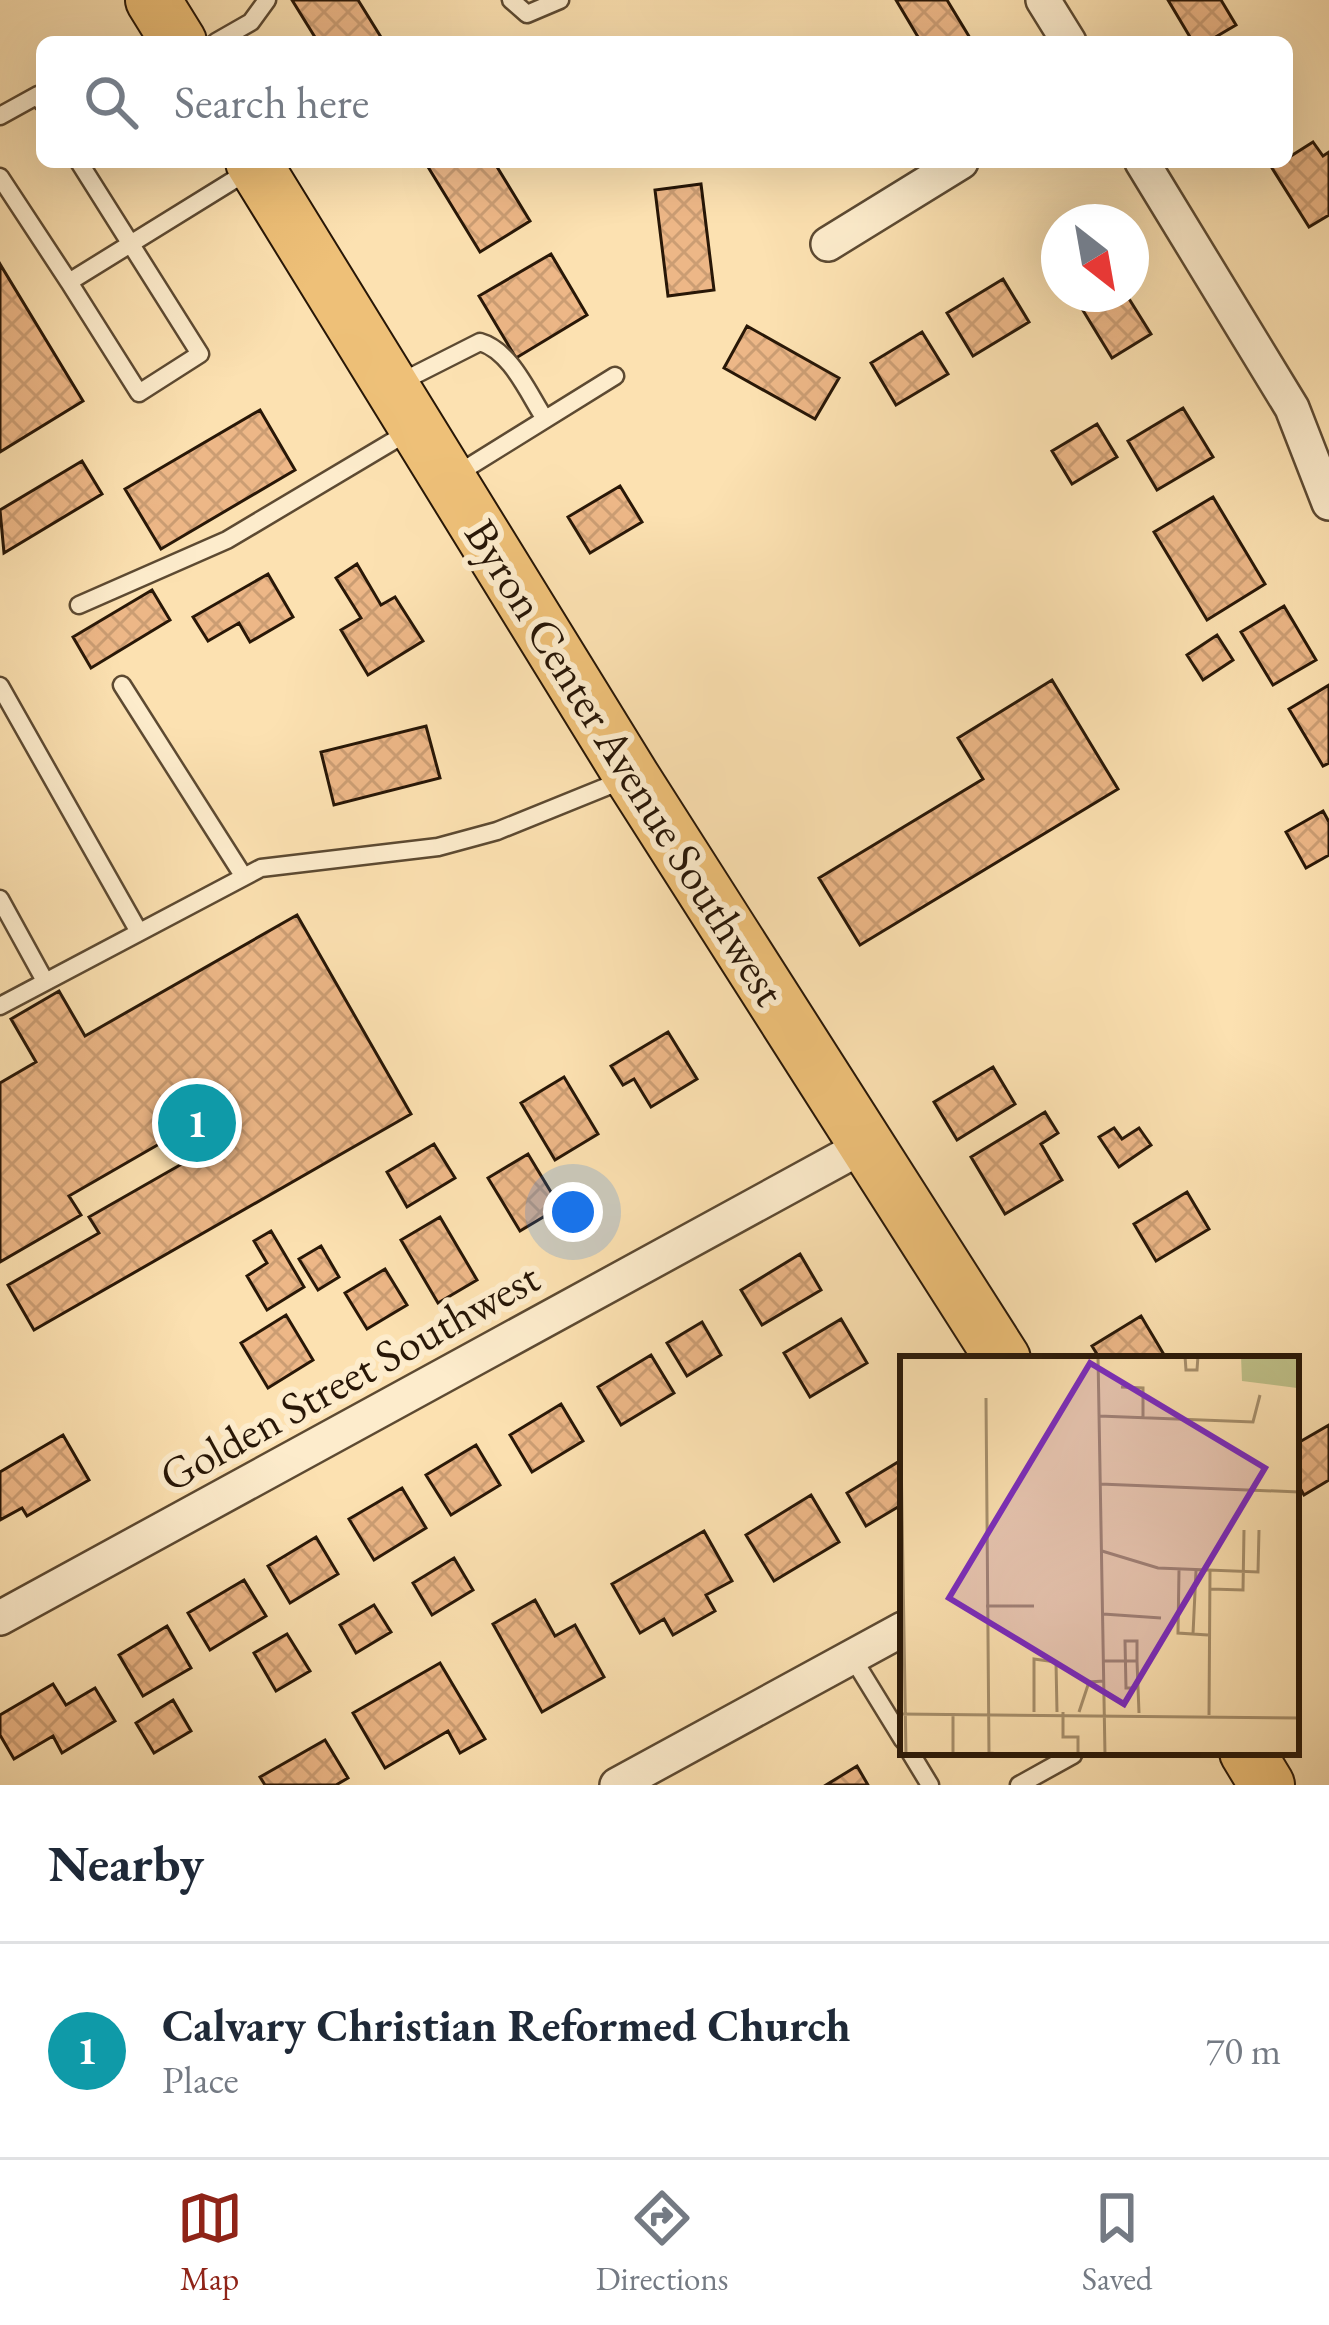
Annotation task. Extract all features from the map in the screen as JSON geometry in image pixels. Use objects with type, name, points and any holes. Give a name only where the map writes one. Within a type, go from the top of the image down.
[{"type":"main road","points":[[153,0],[175,36]]},
{"type":"main road","name":"Byron Center Avenue Southwest","points":[[257,168],[632,777],[1001,1356]]},
{"type":"main road","points":[[1249,1755],[1267,1785]]},
{"type":"street","points":[[1043,0],[1065,36]]},
{"type":"street","points":[[828,244],[952,168]]},
{"type":"street","points":[[1146,168],[1292,408],[1329,503]]},
{"type":"street","name":"Golden Street Southwest","points":[[0,1618],[867,1144]]},
{"type":"street","points":[[617,1785],[900,1631]]},
{"type":"lane","points":[[226,36],[250,22],[267,0]]},
{"type":"lane","points":[[512,0],[527,14],[560,0]]},
{"type":"lane","points":[[0,116],[36,96]]},
{"type":"lane","points":[[0,177],[139,393],[200,354],[84,168]]},
{"type":"lane","points":[[68,282],[249,168]]},
{"type":"lane","points":[[79,605],[227,540],[404,407],[480,342],[493,346],[509,364],[545,419]]},
{"type":"lane","points":[[448,480],[615,376]]},
{"type":"lane","points":[[122,685],[244,878]]},
{"type":"lane","points":[[0,686],[139,932]]},
{"type":"lane","points":[[0,1006],[261,868],[438,847],[497,832],[632,777]]},
{"type":"lane","points":[[0,899],[45,981]]},
{"type":"lane","points":[[852,1658],[900,1735]]},
{"type":"lane","points":[[912,1755],[930,1785]]},
{"type":"lane","points":[[1019,1785],[1073,1755]]},
{"type":"building","points":[[292,0],[358,0],[380,36],[314,36]]},
{"type":"building","points":[[896,0],[947,0],[969,36],[917,36]]},
{"type":"building","points":[[1168,0],[1221,0],[1236,25],[1217,36],[1189,36]]},
{"type":"building","points":[[1313,142],[1323,156],[1329,152],[1329,215],[1309,227],[1272,168],[1293,168],[1293,155]]},
{"type":"building","points":[[429,168],[498,168],[530,221],[480,252]]},
{"type":"building","points":[[701,184],[714,290],[668,296],[655,190]]},
{"type":"building","points":[[551,254],[587,315],[516,358],[479,296]]},
{"type":"building","points":[[0,264],[83,401],[0,452]]},
{"type":"building","points":[[1003,279],[1029,322],[973,356],[947,313]]},
{"type":"building","points":[[1084,312],[1137,312],[1151,334],[1112,358]]},
{"type":"building","points":[[747,326],[839,378],[815,419],[724,368]]},
{"type":"building","points":[[922,332],[948,374],[896,405],[871,363]]},
{"type":"building","points":[[1183,408],[1213,457],[1157,490],[1128,441]]},
{"type":"building","points":[[260,410],[295,470],[161,549],[125,489]]},
{"type":"building","points":[[1097,424],[1117,457],[1072,484],[1052,451]]},
{"type":"building","points":[[82,461],[102,494],[4,553],[0,510]]},
{"type":"building","points":[[620,486],[642,522],[590,553],[568,517]]},
{"type":"building","points":[[1213,497],[1265,584],[1207,620],[1154,532]]},
{"type":"building","points":[[357,564],[381,605],[395,597],[423,641],[368,675],[341,630],[361,618],[336,578]]},
{"type":"building","points":[[268,574],[293,617],[250,642],[239,623],[208,641],[193,617]]},
{"type":"building","points":[[152,590],[170,620],[91,668],[73,637]]},
{"type":"building","points":[[1284,606],[1316,660],[1273,685],[1241,632]]},
{"type":"building","points":[[1217,635],[1233,660],[1203,680],[1187,655]]},
{"type":"building","points":[[1052,680],[1118,789],[860,945],[819,878],[983,779],[958,738]]},
{"type":"building","points":[[1329,685],[1329,763],[1323,766],[1289,709]]},
{"type":"building","points":[[426,726],[440,778],[334,805],[321,752]]},
{"type":"building","points":[[1323,811],[1329,822],[1329,855],[1306,868],[1286,832]]},
{"type":"building","points":[[297,915],[411,1114],[34,1330],[8,1285],[99,1233],[89,1217],[194,1157],[180,1132],[69,1196],[81,1215],[0,1262],[0,1083],[36,1062],[11,1019],[59,991],[85,1036]]},
{"type":"building","points":[[668,1032],[697,1079],[651,1107],[634,1079],[623,1085],[611,1066]]},
{"type":"building","points":[[993,1067],[1015,1104],[957,1140],[934,1102]]},
{"type":"building","points":[[564,1077],[598,1134],[555,1160],[521,1103]]},
{"type":"building","points":[[1045,1112],[1058,1133],[1041,1144],[1062,1180],[1005,1214],[971,1157]]},
{"type":"building","points":[[1114,1128],[1122,1139],[1139,1128],[1151,1145],[1119,1167],[1099,1137]]},
{"type":"building","points":[[434,1144],[455,1178],[407,1207],[387,1172]]},
{"type":"building","points":[[528,1154],[560,1207],[520,1231],[488,1178]]},
{"type":"building","points":[[1187,1192],[1209,1229],[1156,1261],[1134,1224]]},
{"type":"building","points":[[440,1217],[477,1280],[438,1303],[401,1240]]},
{"type":"building","points":[[271,1231],[304,1287],[267,1310],[247,1276],[267,1263],[254,1241]]},
{"type":"building","points":[[321,1246],[339,1277],[318,1290],[299,1259]]},
{"type":"building","points":[[800,1254],[821,1290],[762,1325],[741,1290]]},
{"type":"building","points":[[385,1269],[407,1305],[367,1329],[345,1293]]},
{"type":"building","points":[[286,1315],[313,1360],[268,1388],[241,1343]]},
{"type":"building","points":[[1141,1316],[1163,1353],[1098,1356],[1092,1346]]},
{"type":"building","points":[[841,1319],[867,1363],[810,1397],[784,1353]]},
{"type":"building","points":[[702,1322],[721,1355],[687,1376],[667,1343]]},
{"type":"building","points":[[651,1355],[674,1393],[621,1425],[598,1387]]},
{"type":"building","points":[[561,1404],[583,1441],[532,1472],[510,1435]]},
{"type":"building","points":[[1329,1425],[1329,1480],[1304,1495],[1299,1486],[1299,1442]]},
{"type":"building","points":[[63,1435],[89,1480],[27,1516],[22,1508],[0,1520],[0,1472]]},
{"type":"building","points":[[476,1445],[500,1485],[451,1515],[426,1475]]},
{"type":"building","points":[[900,1461],[900,1506],[866,1526],[847,1493]]},
{"type":"building","points":[[402,1488],[426,1528],[374,1560],[349,1519]]},
{"type":"building","points":[[811,1495],[839,1542],[774,1581],[746,1535]]},
{"type":"building","points":[[704,1531],[732,1581],[706,1595],[715,1611],[673,1635],[664,1619],[640,1633],[612,1584]]},
{"type":"building","points":[[316,1537],[338,1574],[290,1603],[268,1566]]},
{"type":"building","points":[[454,1558],[473,1590],[432,1615],[413,1583]]},
{"type":"building","points":[[244,1580],[266,1616],[210,1650],[188,1613]]},
{"type":"building","points":[[535,1600],[555,1636],[575,1625],[604,1677],[542,1712],[493,1624]]},
{"type":"building","points":[[374,1605],[391,1632],[356,1653],[340,1625]]},
{"type":"building","points":[[167,1626],[191,1668],[143,1696],[119,1655]]},
{"type":"building","points":[[287,1634],[310,1671],[276,1691],[254,1653]]},
{"type":"building","points":[[440,1663],[485,1739],[460,1753],[448,1731],[385,1768],[353,1713]]},
{"type":"building","points":[[53,1684],[66,1705],[95,1688],[115,1721],[62,1753],[53,1736],[14,1759],[0,1735],[0,1715]]},
{"type":"building","points":[[173,1700],[191,1731],[154,1753],[136,1723]]},
{"type":"building","points":[[325,1740],[348,1778],[336,1785],[265,1785],[260,1777]]},
{"type":"building","points":[[857,1766],[868,1785],[826,1785]]},
{"type":"place","name":"Calvary Christian Reformed Church","points":[[197,1123]]}]
